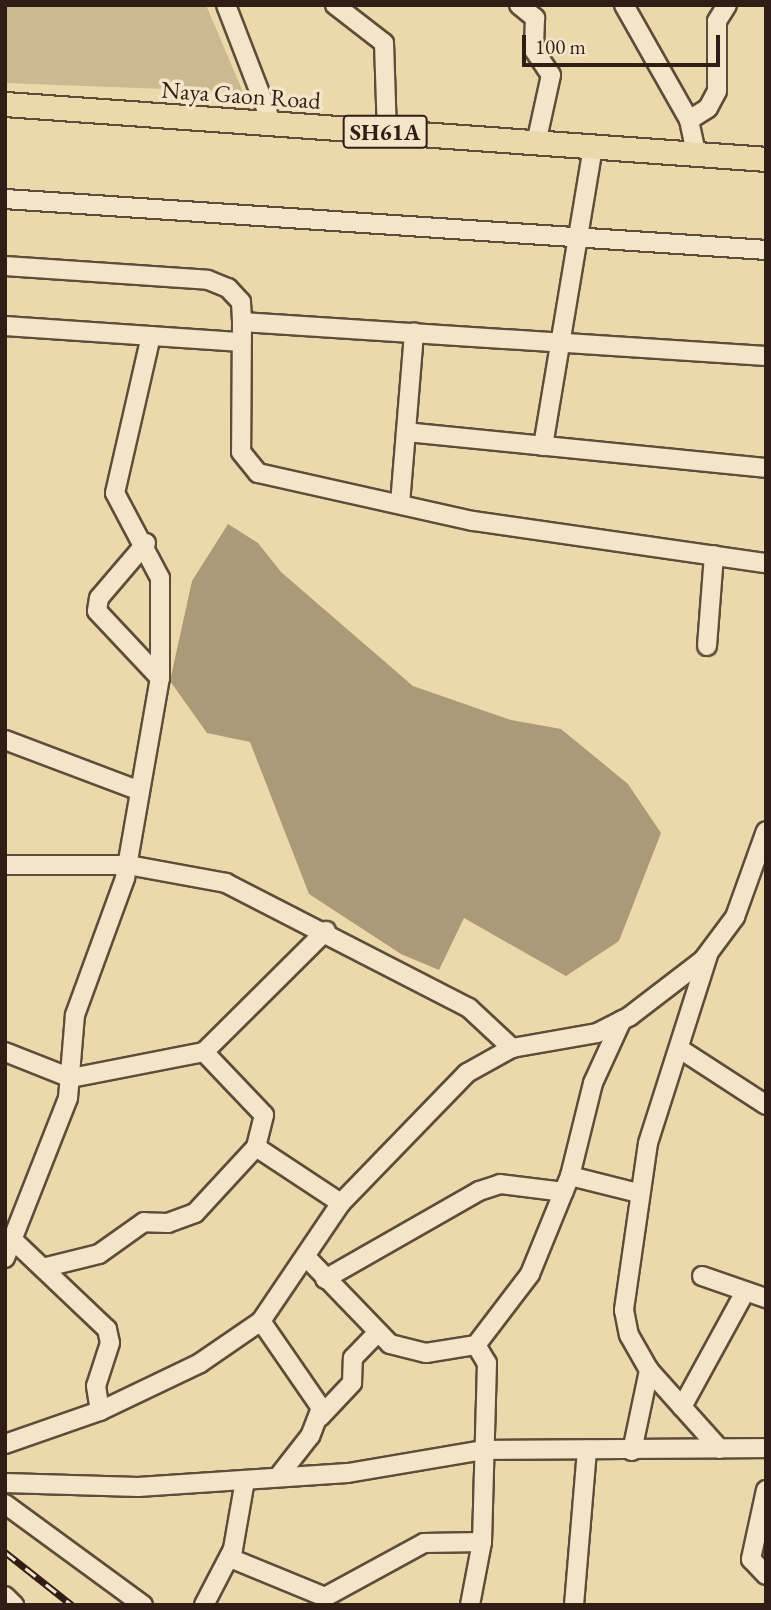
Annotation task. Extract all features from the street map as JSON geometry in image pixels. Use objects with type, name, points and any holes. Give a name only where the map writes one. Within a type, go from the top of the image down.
[{"type":"main road","name":"Naya Gaon Road","points":[[5,104],[766,159]]},
{"type":"street","points":[[226,5],[272,124]]},
{"type":"street","points":[[335,5],[384,43],[387,132]]},
{"type":"street","points":[[519,5],[535,18],[534,50],[551,75],[536,143]]},
{"type":"street","points":[[624,5],[689,120],[696,154]]},
{"type":"street","points":[[689,120],[708,108],[716,91],[717,21],[727,5]]},
{"type":"street","points":[[543,446],[583,236],[593,147]]},
{"type":"street","points":[[5,199],[766,250]]},
{"type":"street","points":[[5,266],[208,280],[236,295],[243,322],[241,342],[246,466],[400,504],[766,563]]},
{"type":"street","points":[[243,322],[766,356]]},
{"type":"street","points":[[5,326],[241,342]]},
{"type":"street","points":[[400,504],[414,333]]},
{"type":"street","points":[[5,1258],[71,1078],[75,1015],[128,865],[160,678],[163,597],[146,543],[116,493],[151,336]]},
{"type":"street","points":[[406,432],[766,468]]},
{"type":"street","points":[[146,543],[99,598],[97,611],[160,678]]},
{"type":"street","points":[[707,646],[714,555]]},
{"type":"street","points":[[5,740],[140,791]]},
{"type":"street","points":[[5,1444],[100,1411],[200,1363],[261,1321],[308,1259],[341,1203],[467,1073],[512,1048],[576,1041],[622,1020],[709,953],[735,917],[764,854],[766,831]]},
{"type":"street","points":[[5,864],[128,865],[226,883],[326,931],[469,1008],[512,1048]]},
{"type":"street","points":[[5,1052],[71,1078],[204,1052],[326,931]]},
{"type":"street","points":[[709,953],[683,1051],[649,1143],[638,1193],[624,1310],[629,1335],[649,1370],[720,1449]]},
{"type":"street","points":[[308,1259],[376,1334],[410,1351],[475,1345],[530,1274],[567,1184],[593,1083],[622,1020]]},
{"type":"street","points":[[683,1051],[766,1105]]},
{"type":"street","points":[[47,1267],[99,1254],[144,1222],[168,1223],[195,1213],[256,1147],[264,1115],[204,1052]]},
{"type":"street","points":[[256,1147],[341,1203]]},
{"type":"street","points":[[325,1279],[479,1191],[500,1184],[567,1184],[638,1193]]},
{"type":"street","points":[[12,1239],[47,1267],[107,1329],[110,1343],[96,1386],[100,1411]]},
{"type":"street","points":[[702,1276],[766,1298]]},
{"type":"street","points":[[682,1407],[745,1292]]},
{"type":"street","points":[[261,1321],[319,1400],[320,1417]]},
{"type":"street","points":[[278,1477],[320,1417],[350,1386],[352,1358],[376,1334]]},
{"type":"street","points":[[470,1605],[482,1542],[489,1375],[475,1345]]},
{"type":"street","points":[[632,1451],[649,1370]]},
{"type":"street","points":[[5,1483],[138,1487],[245,1480],[484,1450],[766,1448]]},
{"type":"street","points":[[574,1605],[587,1450]]},
{"type":"street","points":[[204,1605],[230,1558],[245,1480]]},
{"type":"street","points":[[766,1490],[751,1559],[766,1576]]},
{"type":"street","points":[[5,1504],[143,1605]]},
{"type":"street","points":[[230,1558],[325,1597],[425,1543],[482,1542]]},
{"type":"street","points":[[5,1596],[14,1605]]},
{"type":"shaded area","points":[[5,5],[206,5],[243,92],[5,83]]},
{"type":"shaded area","points":[[228,524],[258,543],[281,572],[413,686],[511,720],[561,729],[628,784],[661,833],[619,941],[566,976],[464,918],[439,970],[401,954],[309,894],[250,742],[207,733],[170,681],[192,581]]},
{"type":"railway","points":[[5,1552],[72,1605]]}]
